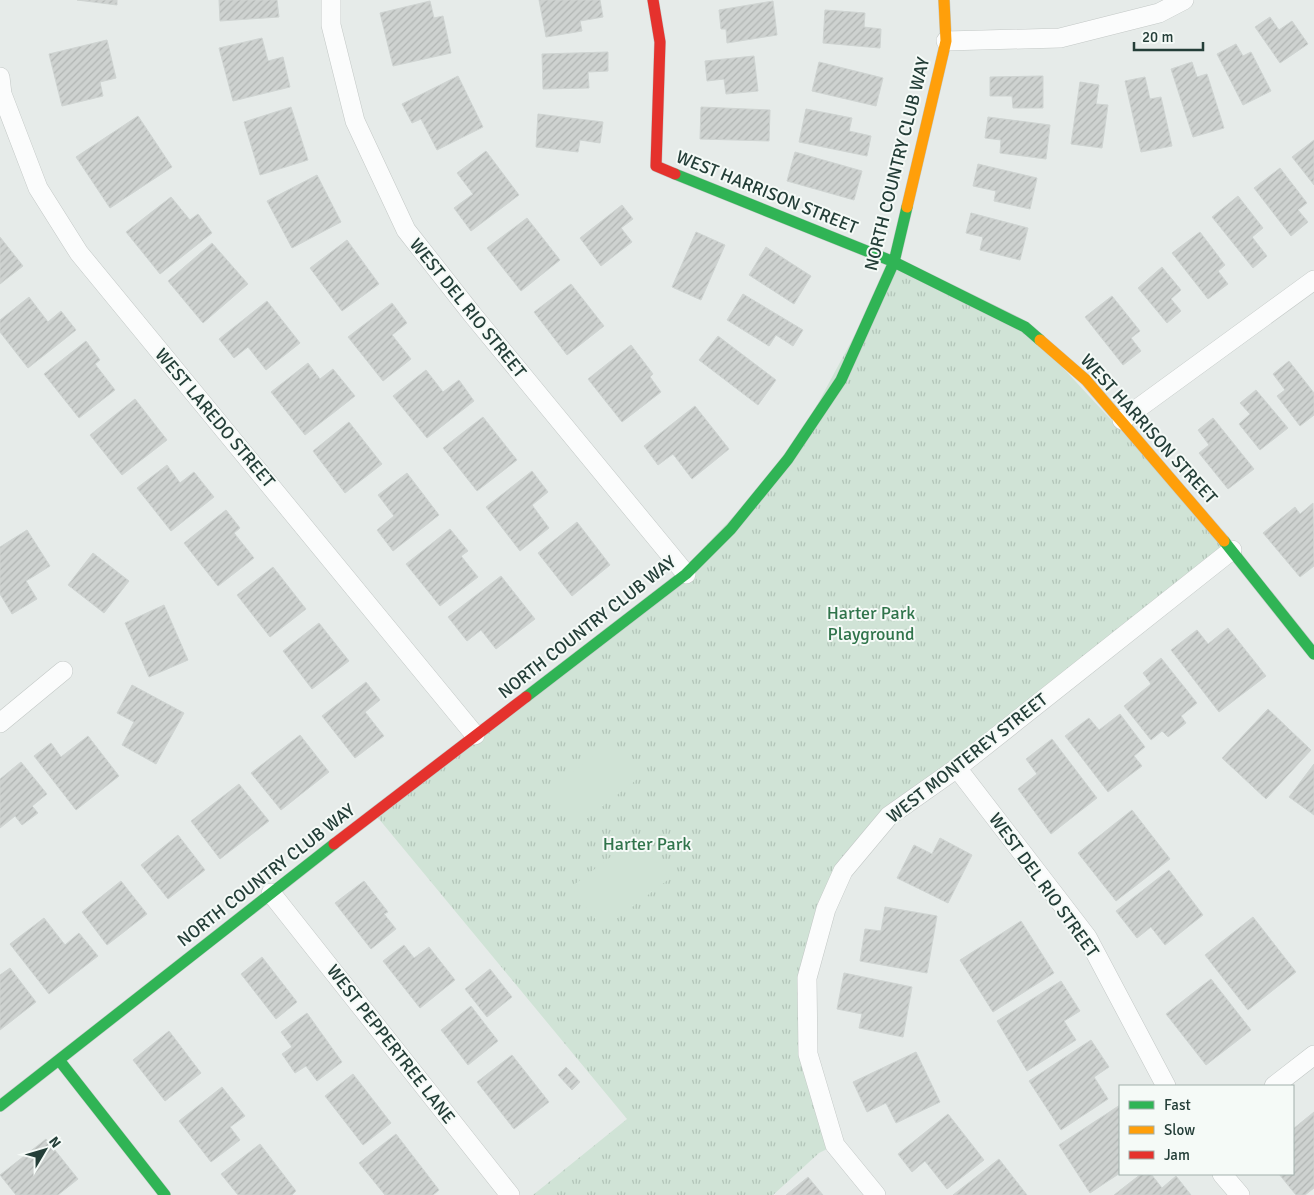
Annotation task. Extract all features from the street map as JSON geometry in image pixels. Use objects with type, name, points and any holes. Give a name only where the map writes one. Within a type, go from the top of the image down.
[{"type":"street","name":"WEST DEL RIO STREET","points":[[331,0],[332,25],[355,121],[406,230],[472,314],[686,574]]},
{"type":"street","name":"WEST HARRISON STREET","points":[[653,0],[660,42],[656,166],[894,262],[1025,327],[1086,380],[1122,420],[1232,550],[1312,650]]},
{"type":"street","name":"NORTH COUNTRY CLUB WAY","points":[[0,1106],[271,893],[686,574],[731,529],[788,459],[841,380],[894,262],[946,41],[944,0]]},
{"type":"street","points":[[946,41],[1060,38],[1159,13],[1184,0]]},
{"type":"street","name":"WEST LAREDO STREET","points":[[0,76],[2,94],[38,188],[78,253],[475,735]]},
{"type":"street","points":[[1122,420],[1314,280]]},
{"type":"street","name":"WEST MONTEREY STREET","points":[[876,1195],[835,1146],[808,1054],[808,978],[826,909],[843,871],[889,816],[958,768],[1232,550]]},
{"type":"street","points":[[0,723],[63,671]]},
{"type":"street","name":"WEST DEL RIO STREET","points":[[958,768],[1087,938],[1165,1085]]},
{"type":"street","name":"WEST PEPPERTREE LANE","points":[[271,893],[510,1195]]},
{"type":"street","points":[[1275,1085],[1314,1055]]},
{"type":"street","points":[[59,1060],[165,1195]]},
{"type":"street","points":[[1223,1175],[1240,1195]]},
{"type":"green space","name":"Harter Park","points":[[894,262],[1025,327],[1232,550],[889,816],[826,909],[808,1018],[835,1145],[819,1153],[773,1195],[533,1195],[627,1119],[374,813],[654,600],[788,459]]},
{"type":"green space","points":[[612,741],[640,777],[576,827],[549,791]]},
{"type":"green space","points":[[637,837],[669,879],[603,929],[571,887]]},
{"type":"building","points":[[77,0],[117,0],[117,5]]},
{"type":"building","points":[[219,0],[277,0],[279,17],[220,21]]},
{"type":"building","points":[[539,0],[600,0],[603,17],[580,21],[582,31],[546,37]]},
{"type":"building","points":[[430,1],[434,18],[443,16],[451,53],[393,66],[380,13]]},
{"type":"building","points":[[773,1],[777,35],[727,43],[726,29],[721,29],[719,10]]},
{"type":"building","points":[[825,10],[865,13],[864,27],[881,29],[880,48],[823,43]]},
{"type":"building","points":[[1270,17],[1279,30],[1292,21],[1308,44],[1280,63],[1255,27]]},
{"type":"building","points":[[262,38],[268,61],[283,57],[290,87],[233,101],[219,48]]},
{"type":"building","points":[[107,40],[116,78],[100,82],[103,96],[62,106],[49,54]]},
{"type":"building","points":[[1236,44],[1243,56],[1251,52],[1271,91],[1243,105],[1217,54]]},
{"type":"building","points":[[608,52],[608,71],[588,72],[589,88],[543,89],[542,54]]},
{"type":"building","points":[[754,56],[758,91],[726,94],[724,79],[707,81],[705,61]]},
{"type":"building","points":[[819,62],[883,78],[876,106],[812,91]]},
{"type":"building","points":[[1192,62],[1197,77],[1207,74],[1224,128],[1193,137],[1171,69]]},
{"type":"building","points":[[458,76],[483,127],[437,150],[421,119],[412,123],[402,104]]},
{"type":"building","points":[[1043,76],[1043,108],[1013,108],[1012,96],[990,96],[990,77]]},
{"type":"building","points":[[1145,77],[1150,99],[1161,97],[1172,146],[1141,152],[1125,81]]},
{"type":"building","points":[[1080,82],[1099,85],[1096,104],[1108,105],[1102,148],[1071,144]]},
{"type":"building","points":[[291,107],[308,160],[260,175],[244,122]]},
{"type":"building","points":[[701,107],[770,110],[769,141],[700,139]]},
{"type":"building","points":[[806,109],[852,118],[849,131],[871,136],[867,156],[799,142]]},
{"type":"building","points":[[538,114],[603,122],[600,143],[580,140],[578,152],[536,147]]},
{"type":"building","points":[[138,116],[172,167],[110,208],[76,157]]},
{"type":"building","points":[[988,117],[1050,125],[1046,159],[1000,153],[1001,140],[985,138]]},
{"type":"building","points":[[1314,140],[1314,185],[1292,157]]},
{"type":"building","points":[[486,151],[519,195],[471,231],[454,208],[473,194],[457,173]]},
{"type":"building","points":[[795,152],[862,171],[854,200],[787,181]]},
{"type":"building","points":[[978,164],[1037,178],[1030,209],[994,201],[996,191],[973,186]]},
{"type":"building","points":[[1280,168],[1307,203],[1298,210],[1308,222],[1291,236],[1254,188]]},
{"type":"building","points":[[317,175],[341,222],[292,248],[267,201]]},
{"type":"building","points":[[1238,196],[1263,228],[1252,237],[1267,256],[1253,268],[1212,217]]},
{"type":"building","points":[[171,197],[190,220],[198,214],[212,233],[160,274],[126,232]]},
{"type":"building","points":[[622,205],[633,219],[621,228],[632,242],[601,266],[580,238]]},
{"type":"building","points":[[971,213],[1028,228],[1020,260],[980,250],[983,237],[966,233]]},
{"type":"building","points":[[527,218],[560,260],[521,291],[487,248]]},
{"type":"building","points":[[696,232],[725,245],[701,300],[672,287]]},
{"type":"building","points":[[1200,232],[1225,265],[1218,271],[1228,284],[1208,299],[1172,253]]},
{"type":"building","points":[[0,237],[23,266],[0,284]]},
{"type":"building","points":[[347,240],[379,284],[342,311],[310,268]]},
{"type":"building","points":[[212,243],[248,284],[203,323],[168,281]]},
{"type":"building","points":[[766,247],[811,276],[794,304],[749,275]]},
{"type":"building","points":[[1162,267],[1181,290],[1171,299],[1181,311],[1167,323],[1138,288]]},
{"type":"building","points":[[571,284],[604,326],[567,355],[534,312]]},
{"type":"building","points":[[743,294],[803,330],[793,346],[776,335],[769,346],[727,320]]},
{"type":"building","points":[[1112,296],[1140,331],[1131,338],[1141,351],[1123,365],[1085,317]]},
{"type":"building","points":[[29,297],[48,322],[61,311],[76,330],[28,368],[0,332],[0,320]]},
{"type":"building","points":[[267,301],[300,343],[266,370],[248,347],[234,358],[219,339]]},
{"type":"building","points":[[392,303],[407,323],[392,335],[411,359],[383,381],[348,337]]},
{"type":"building","points":[[718,336],[776,380],[758,405],[699,360]]},
{"type":"building","points":[[86,341],[100,360],[95,364],[115,390],[79,418],[44,374]]},
{"type":"building","points":[[631,345],[653,374],[650,377],[661,392],[622,422],[588,379]]},
{"type":"building","points":[[1289,361],[1314,393],[1314,415],[1300,426],[1277,396],[1285,390],[1273,374]]},
{"type":"building","points":[[308,363],[320,379],[333,369],[355,396],[305,435],[271,392]]},
{"type":"building","points":[[426,370],[443,392],[459,380],[474,401],[427,438],[393,396]]},
{"type":"building","points":[[1256,390],[1288,428],[1260,450],[1239,424],[1250,414],[1240,403]]},
{"type":"building","points":[[135,399],[167,440],[122,475],[90,435]]},
{"type":"building","points":[[695,406],[729,449],[692,479],[673,454],[658,465],[644,446]]},
{"type":"building","points":[[483,417],[517,460],[477,491],[443,448]]},
{"type":"building","points":[[1213,418],[1254,469],[1228,489],[1199,453],[1209,445],[1198,430]]},
{"type":"building","points":[[349,422],[382,464],[345,493],[313,451]]},
{"type":"building","points":[[167,465],[180,483],[194,472],[214,497],[171,531],[137,488]]},
{"type":"building","points":[[532,471],[548,492],[532,505],[549,528],[520,551],[486,507]]},
{"type":"building","points":[[407,473],[439,515],[393,551],[377,530],[394,516],[378,495]]},
{"type":"building","points":[[1313,503],[1314,566],[1300,577],[1263,533],[1295,507],[1300,514]]},
{"type":"building","points":[[226,510],[240,528],[234,533],[254,558],[218,586],[184,543]]},
{"type":"building","points":[[577,522],[610,565],[572,596],[538,553]]},
{"type":"building","points":[[450,529],[468,551],[461,556],[478,577],[440,606],[406,564]]},
{"type":"building","points":[[27,530],[50,566],[26,581],[37,599],[12,614],[0,594],[0,547]]},
{"type":"building","points":[[93,553],[129,581],[104,613],[68,585]]},
{"type":"building","points":[[273,567],[306,609],[270,637],[237,595]]},
{"type":"building","points":[[501,576],[535,619],[496,649],[481,630],[467,641],[448,617]]},
{"type":"building","points":[[164,605],[188,660],[149,677],[125,623]]},
{"type":"building","points":[[319,623],[349,661],[312,689],[283,651]]},
{"type":"building","points":[[1228,628],[1266,676],[1219,712],[1171,650],[1197,630],[1208,644]]},
{"type":"building","points":[[1161,658],[1197,703],[1181,716],[1186,723],[1168,737],[1162,731],[1151,740],[1124,706],[1151,684],[1143,673]]},
{"type":"building","points":[[366,682],[380,700],[365,712],[384,736],[355,758],[322,716]]},
{"type":"building","points":[[132,685],[184,713],[156,764],[122,745],[134,722],[117,713]]},
{"type":"building","points":[[1268,709],[1311,750],[1266,799],[1222,758]]},
{"type":"building","points":[[1120,714],[1145,747],[1134,756],[1142,766],[1108,792],[1065,736],[1089,718],[1099,730]]},
{"type":"building","points":[[300,735],[329,772],[281,810],[251,773]]},
{"type":"building","points":[[88,736],[119,776],[76,810],[34,756],[51,743],[61,757]]},
{"type":"building","points":[[1052,739],[1097,798],[1051,834],[1018,789],[1037,774],[1026,759]]},
{"type":"building","points":[[21,762],[47,794],[32,806],[38,813],[22,825],[15,816],[0,828],[0,779]]},
{"type":"building","points":[[1314,764],[1314,815],[1289,797]]},
{"type":"building","points":[[239,784],[269,821],[220,859],[191,821]]},
{"type":"building","points":[[1132,810],[1170,859],[1116,901],[1078,853]]},
{"type":"building","points":[[178,835],[205,870],[168,899],[141,865]]},
{"type":"building","points":[[940,838],[972,855],[948,903],[897,878],[914,845],[932,854]]},
{"type":"building","points":[[1169,870],[1203,915],[1165,945],[1151,927],[1137,938],[1116,911]]},
{"type":"building","points":[[121,881],[147,914],[107,945],[82,912]]},
{"type":"building","points":[[364,881],[388,912],[384,914],[396,929],[371,949],[335,903]]},
{"type":"building","points":[[885,907],[937,916],[927,973],[860,961],[865,929],[881,931]]},
{"type":"building","points":[[1253,917],[1296,972],[1248,1010],[1205,955]]},
{"type":"building","points":[[44,918],[65,945],[79,933],[98,956],[49,994],[10,944]]},
{"type":"building","points":[[1021,921],[1054,973],[993,1012],[960,960]]},
{"type":"building","points":[[404,945],[414,958],[429,947],[455,980],[420,1008],[383,961]]},
{"type":"building","points":[[262,957],[297,1002],[276,1019],[241,974]]},
{"type":"building","points":[[10,968],[36,1002],[0,1030],[0,975]]},
{"type":"building","points":[[490,969],[512,997],[487,1017],[465,989]]},
{"type":"building","points":[[844,973],[912,987],[903,1037],[859,1028],[862,1014],[837,1009]]},
{"type":"building","points":[[1211,979],[1251,1030],[1206,1065],[1166,1014]]},
{"type":"building","points":[[1061,981],[1080,1011],[1064,1021],[1076,1040],[1027,1071],[997,1021]]},
{"type":"building","points":[[471,1006],[498,1041],[468,1065],[441,1030]]},
{"type":"building","points":[[307,1013],[342,1062],[317,1081],[306,1066],[295,1073],[282,1054],[292,1047],[281,1032]]},
{"type":"building","points":[[169,1031],[201,1073],[165,1101],[133,1060]]},
{"type":"building","points":[[1091,1040],[1109,1067],[1094,1077],[1108,1099],[1061,1130],[1029,1081]]},
{"type":"building","points":[[916,1052],[940,1102],[896,1123],[886,1103],[867,1112],[853,1082]]},
{"type":"building","points":[[512,1055],[549,1102],[514,1129],[477,1082]]},
{"type":"building","points":[[566,1067],[580,1082],[572,1090],[558,1075]]},
{"type":"building","points":[[353,1074],[391,1123],[363,1145],[325,1096]]},
{"type":"building","points":[[222,1087],[245,1116],[230,1127],[240,1140],[211,1162],[179,1121]]},
{"type":"building","points":[[1119,1106],[1119,1174],[1090,1193],[1059,1145]]},
{"type":"building","points":[[1314,1112],[1314,1188],[1305,1195],[1296,1195],[1280,1175],[1294,1175],[1294,1128]]},
{"type":"building","points":[[948,1114],[984,1160],[947,1189],[925,1161],[912,1172],[898,1154]]},
{"type":"building","points":[[396,1134],[439,1190],[433,1195],[385,1195],[359,1163]]},
{"type":"building","points":[[46,1139],[78,1179],[58,1195],[16,1195],[0,1175]]},
{"type":"building","points":[[260,1144],[296,1191],[292,1195],[238,1195],[221,1174]]},
{"type":"building","points":[[999,1159],[1027,1195],[953,1195]]},
{"type":"building","points":[[1140,1175],[1152,1175],[1162,1188],[1176,1176],[1191,1195],[1114,1195]]},
{"type":"building","points":[[808,1177],[823,1195],[786,1195]]},
{"type":"traffic: fast","points":[[675,174],[894,262],[1025,327],[1040,340]]},
{"type":"traffic: fast","points":[[526,697],[686,574],[731,529],[788,459],[841,380],[894,262],[907,207]]},
{"type":"traffic: fast","points":[[1224,541],[1314,654]]},
{"type":"traffic: fast","points":[[0,1106],[334,844]]},
{"type":"traffic: fast","points":[[59,1060],[165,1195]]},
{"type":"traffic: slow","points":[[907,207],[946,41],[944,0]]},
{"type":"traffic: slow","points":[[1040,340],[1086,380],[1224,541]]},
{"type":"traffic: jam","points":[[653,0],[660,42],[656,166],[675,174]]},
{"type":"traffic: jam","points":[[334,844],[526,697]]},
{"type":"park label","name":"Harter Park Playground","points":[[871,623]]}]
